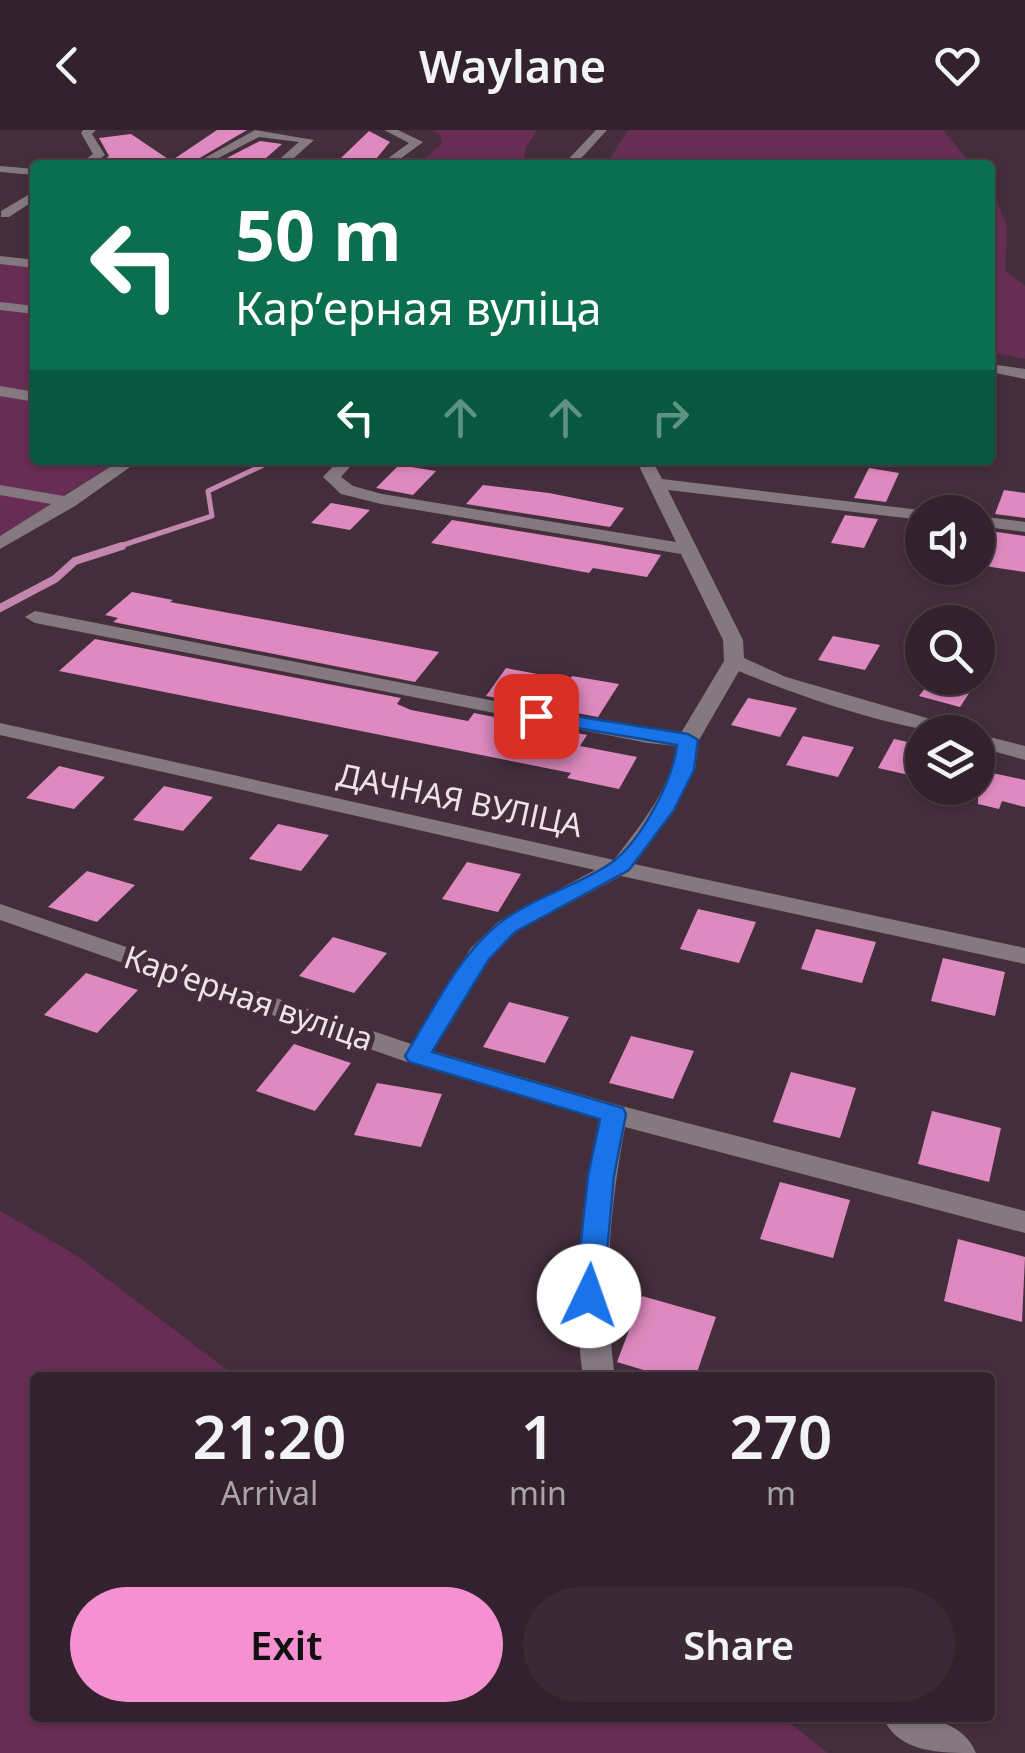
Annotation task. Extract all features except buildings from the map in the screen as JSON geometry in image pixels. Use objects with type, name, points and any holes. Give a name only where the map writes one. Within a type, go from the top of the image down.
[{"type":"street","points":[[91,130],[86,133],[99,155],[92,160]]},
{"type":"street","points":[[389,130],[417,142],[392,160]]},
{"type":"street","points":[[574,160],[602,130]]},
{"type":"street","points":[[205,160],[222,147],[239,146],[260,132],[308,140],[285,160]]},
{"type":"street","points":[[0,169],[30,172]]},
{"type":"street","points":[[2,210],[30,198]]},
{"type":"street","points":[[2,210],[30,216]]},
{"type":"street","points":[[0,260],[30,263]]},
{"type":"street","points":[[0,306],[30,309]]},
{"type":"street","points":[[995,369],[1025,374]]},
{"type":"street","points":[[0,392],[30,395]]},
{"type":"street","points":[[0,544],[124,465]]},
{"type":"street","points":[[343,465],[331,477],[347,490],[381,499],[689,550]]},
{"type":"street","points":[[417,1056],[480,954],[507,928],[621,866],[663,810],[684,770],[688,740],[734,661],[734,640],[647,465]]},
{"type":"street","points":[[658,484],[905,513]]},
{"type":"street","points":[[0,490],[69,502]]},
{"type":"street","points":[[995,523],[1025,527]]},
{"type":"street","points":[[35,617],[611,730],[688,740]]},
{"type":"street","points":[[734,661],[779,681],[905,719]]},
{"type":"street","name":"ДАЧНАЯ ВУЛІЦА","points":[[0,729],[267,792],[1025,956]]},
{"type":"street","points":[[995,744],[1025,752]]},
{"type":"street","name":"Карʼерная вуліца","points":[[0,912],[417,1056],[614,1114],[1025,1222]]},
{"type":"street","points":[[598,1372],[589,1324],[589,1268],[614,1114]]},
{"type":"street","points":[[908,1722],[956,1753]]},
{"type":"shaded area","points":[[432,130],[537,130],[525,149],[524,160],[423,160],[442,143],[440,135]]},
{"type":"shaded area","points":[[628,130],[943,130],[968,160],[609,160]]},
{"type":"shaded area","points":[[995,196],[1007,226],[1005,270],[1025,286],[1025,359],[995,353]]},
{"type":"shaded area","points":[[0,261],[30,264],[30,465],[112,465],[0,536]]},
{"type":"shaded area","points":[[0,1211],[76,1255],[229,1372],[30,1372],[30,1722],[788,1722],[828,1753],[0,1753]]},
{"type":"waterway","points":[[114,548],[212,516],[208,491],[263,465]]},
{"type":"waterway","points":[[0,608],[55,579],[75,561],[122,546]]},
{"type":"route","points":[[536,716],[648,737],[688,740],[684,770],[663,810],[621,866],[507,928],[480,954],[417,1056],[614,1114],[601,1176],[589,1296]]}]
